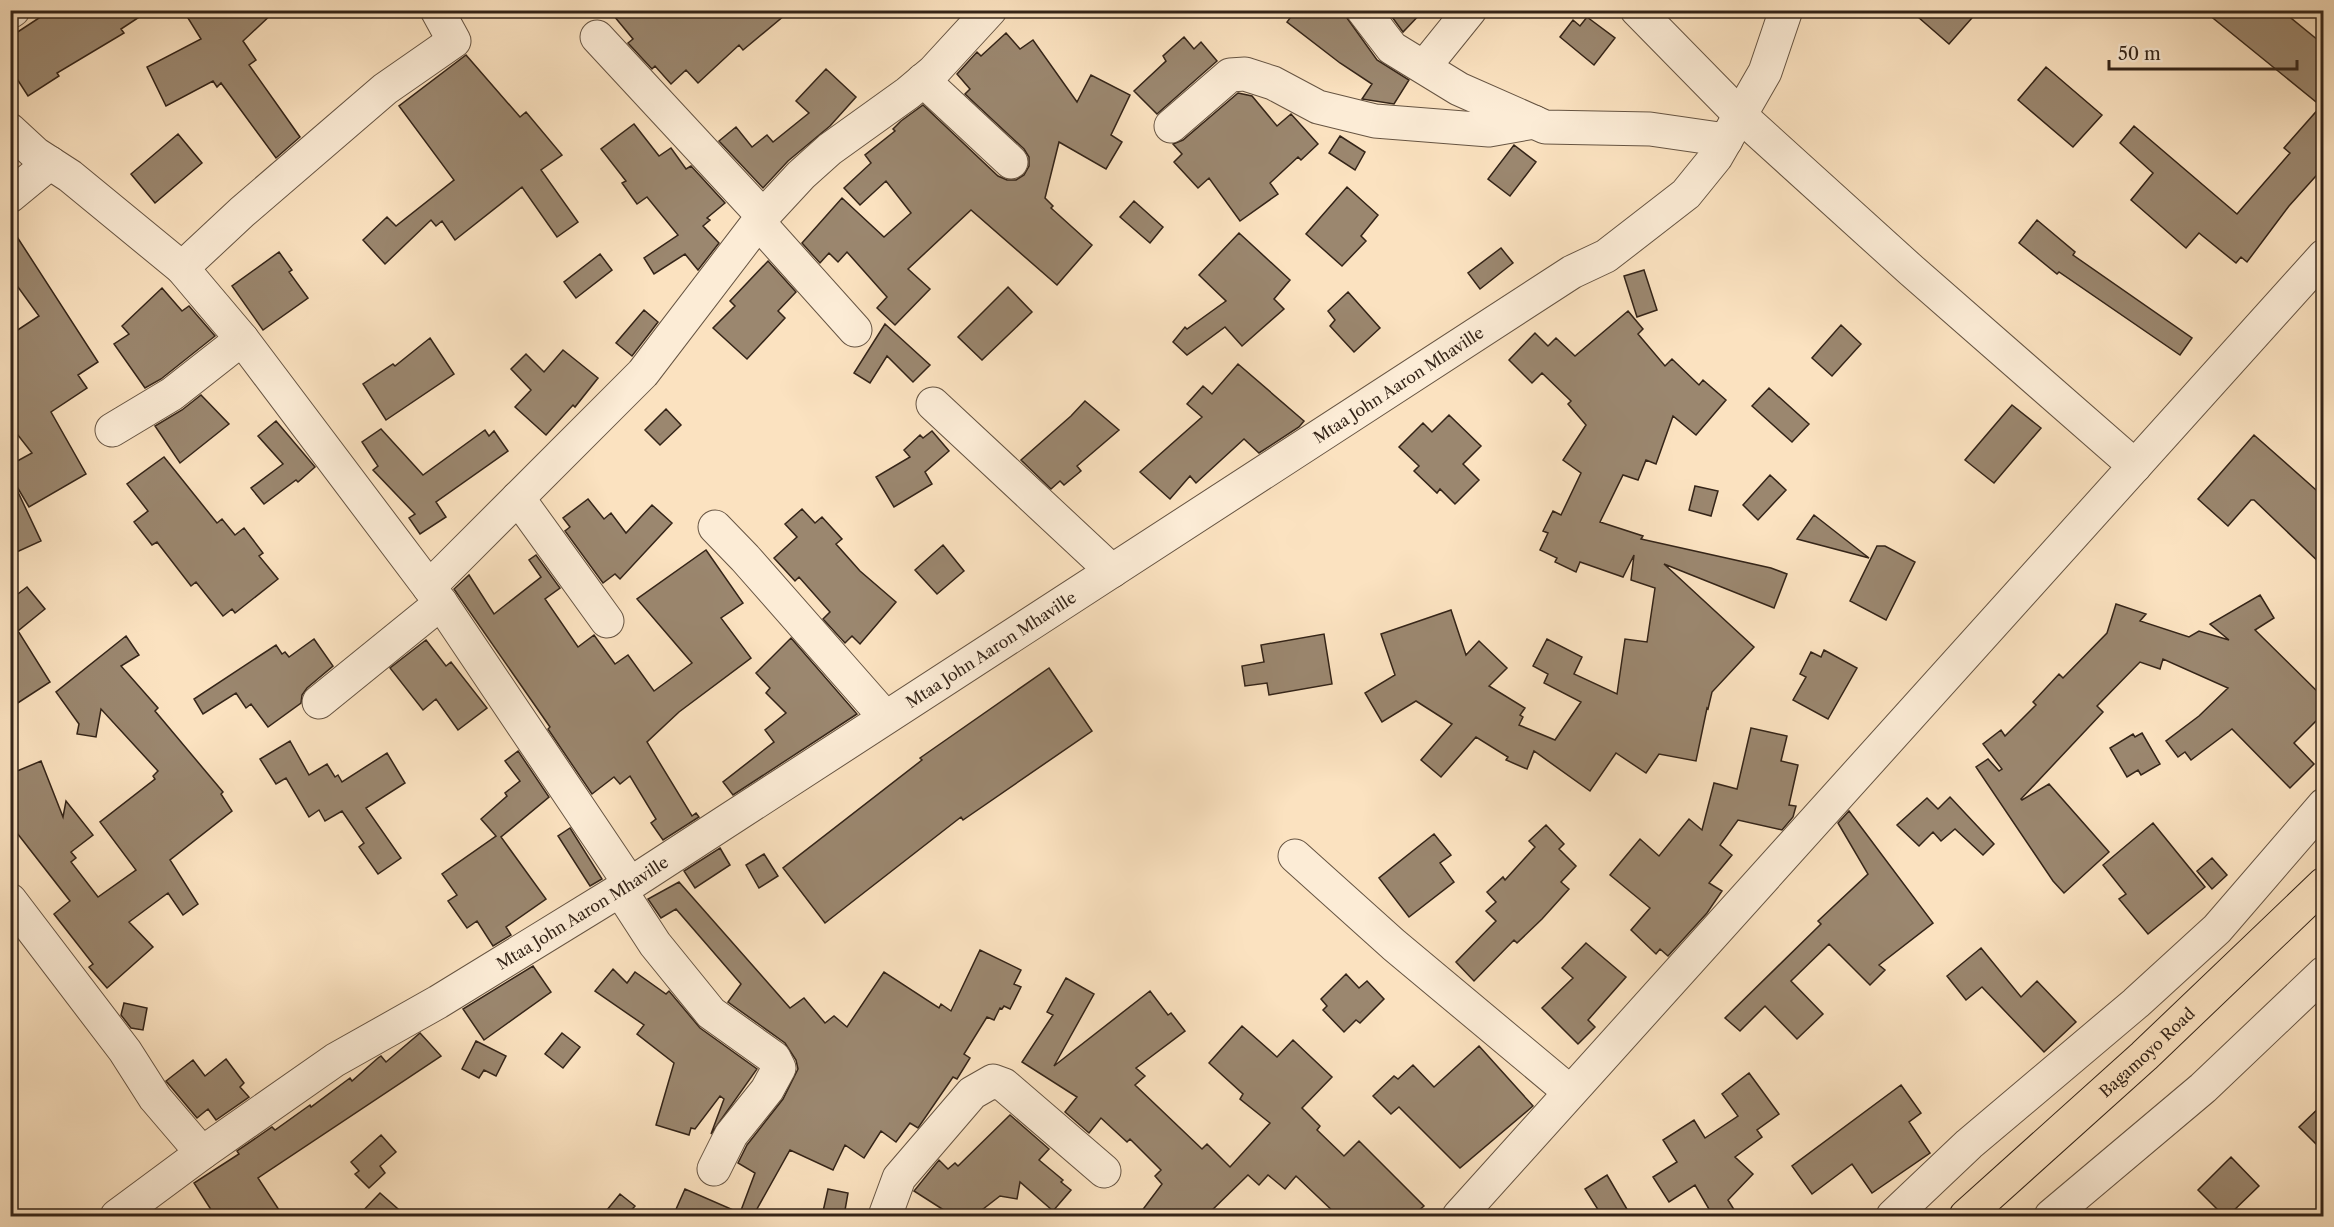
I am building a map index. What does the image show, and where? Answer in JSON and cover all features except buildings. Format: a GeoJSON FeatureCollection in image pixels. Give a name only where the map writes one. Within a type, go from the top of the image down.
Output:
{"type":"FeatureCollection","features":[{"type":"Feature","properties":{"kind":"highway","name":"Bagamoyo Road"},"geometry":{"type":"LineString","coordinates":[[1966,1216],[2144,1056],[2324,884]]}},
{"type":"Feature","properties":{"kind":"street"},"geometry":{"type":"LineString","coordinates":[[182,268],[242,212],[385,89],[454,41],[437,10]]}},
{"type":"Feature","properties":{"kind":"street"},"geometry":{"type":"LineString","coordinates":[[319,702],[435,595],[518,498],[643,373],[761,220],[801,175],[830,149],[923,80],[990,10]]}},
{"type":"Feature","properties":{"kind":"street"},"geometry":{"type":"LineString","coordinates":[[1363,10],[1392,48],[1459,89],[1545,127],[1734,128]]}},
{"type":"Feature","properties":{"kind":"street"},"geometry":{"type":"LineString","coordinates":[[1424,67],[1470,10]]}},
{"type":"Feature","properties":{"kind":"street"},"geometry":{"type":"LineString","coordinates":[[1636,10],[1734,128],[1911,270],[2135,466]]}},
{"type":"Feature","properties":{"kind":"street","name":"Mtaa John Aaron Mhaville"},"geometry":{"type":"LineString","coordinates":[[117,1216],[335,1060],[438,1002],[625,887],[1572,272],[1606,256],[1686,194],[1716,157],[1765,72],[1786,10]]}},
{"type":"Feature","properties":{"kind":"street"},"geometry":{"type":"LineString","coordinates":[[597,37],[761,220],[855,330]]}},
{"type":"Feature","properties":{"kind":"street"},"geometry":{"type":"LineString","coordinates":[[1172,126],[1230,75],[1245,74],[1273,82],[1318,106],[1375,121],[1489,130],[1534,122]]}},
{"type":"Feature","properties":{"kind":"street"},"geometry":{"type":"LineString","coordinates":[[923,80],[1011,162]]}},
{"type":"Feature","properties":{"kind":"street"},"geometry":{"type":"LineString","coordinates":[[10,130],[36,154],[70,176],[182,268],[242,339],[435,595],[625,887],[655,944],[711,1013],[774,1058],[779,1068],[767,1090],[731,1135],[714,1169]]}},
{"type":"Feature","properties":{"kind":"street"},"geometry":{"type":"LineString","coordinates":[[10,196],[50,163]]}},
{"type":"Feature","properties":{"kind":"street"},"geometry":{"type":"LineString","coordinates":[[1459,1216],[2324,256]]}},
{"type":"Feature","properties":{"kind":"street"},"geometry":{"type":"LineString","coordinates":[[112,430],[172,394],[242,339]]}},
{"type":"Feature","properties":{"kind":"street"},"geometry":{"type":"LineString","coordinates":[[933,404],[1112,571]]}},
{"type":"Feature","properties":{"kind":"street"},"geometry":{"type":"LineString","coordinates":[[518,498],[607,621]]}},
{"type":"Feature","properties":{"kind":"street"},"geometry":{"type":"LineString","coordinates":[[715,527],[885,717]]}},
{"type":"Feature","properties":{"kind":"street"},"geometry":{"type":"LineString","coordinates":[[1893,1216],[1969,1144],[2112,1024],[2217,929],[2324,805]]}},
{"type":"Feature","properties":{"kind":"street"},"geometry":{"type":"LineString","coordinates":[[1295,856],[1394,945],[1570,1092]]}},
{"type":"Feature","properties":{"kind":"street"},"geometry":{"type":"LineString","coordinates":[[13,909],[125,1051],[155,1098],[202,1153]]}},
{"type":"Feature","properties":{"kind":"street"},"geometry":{"type":"LineString","coordinates":[[2051,1216],[2203,1088],[2324,973]]}},
{"type":"Feature","properties":{"kind":"street"},"geometry":{"type":"LineString","coordinates":[[2112,1024],[2144,1056]]}},
{"type":"Feature","properties":{"kind":"street"},"geometry":{"type":"LineString","coordinates":[[885,1216],[900,1178],[907,1169],[972,1094],[993,1081],[1004,1085],[1104,1172]]}}]}
